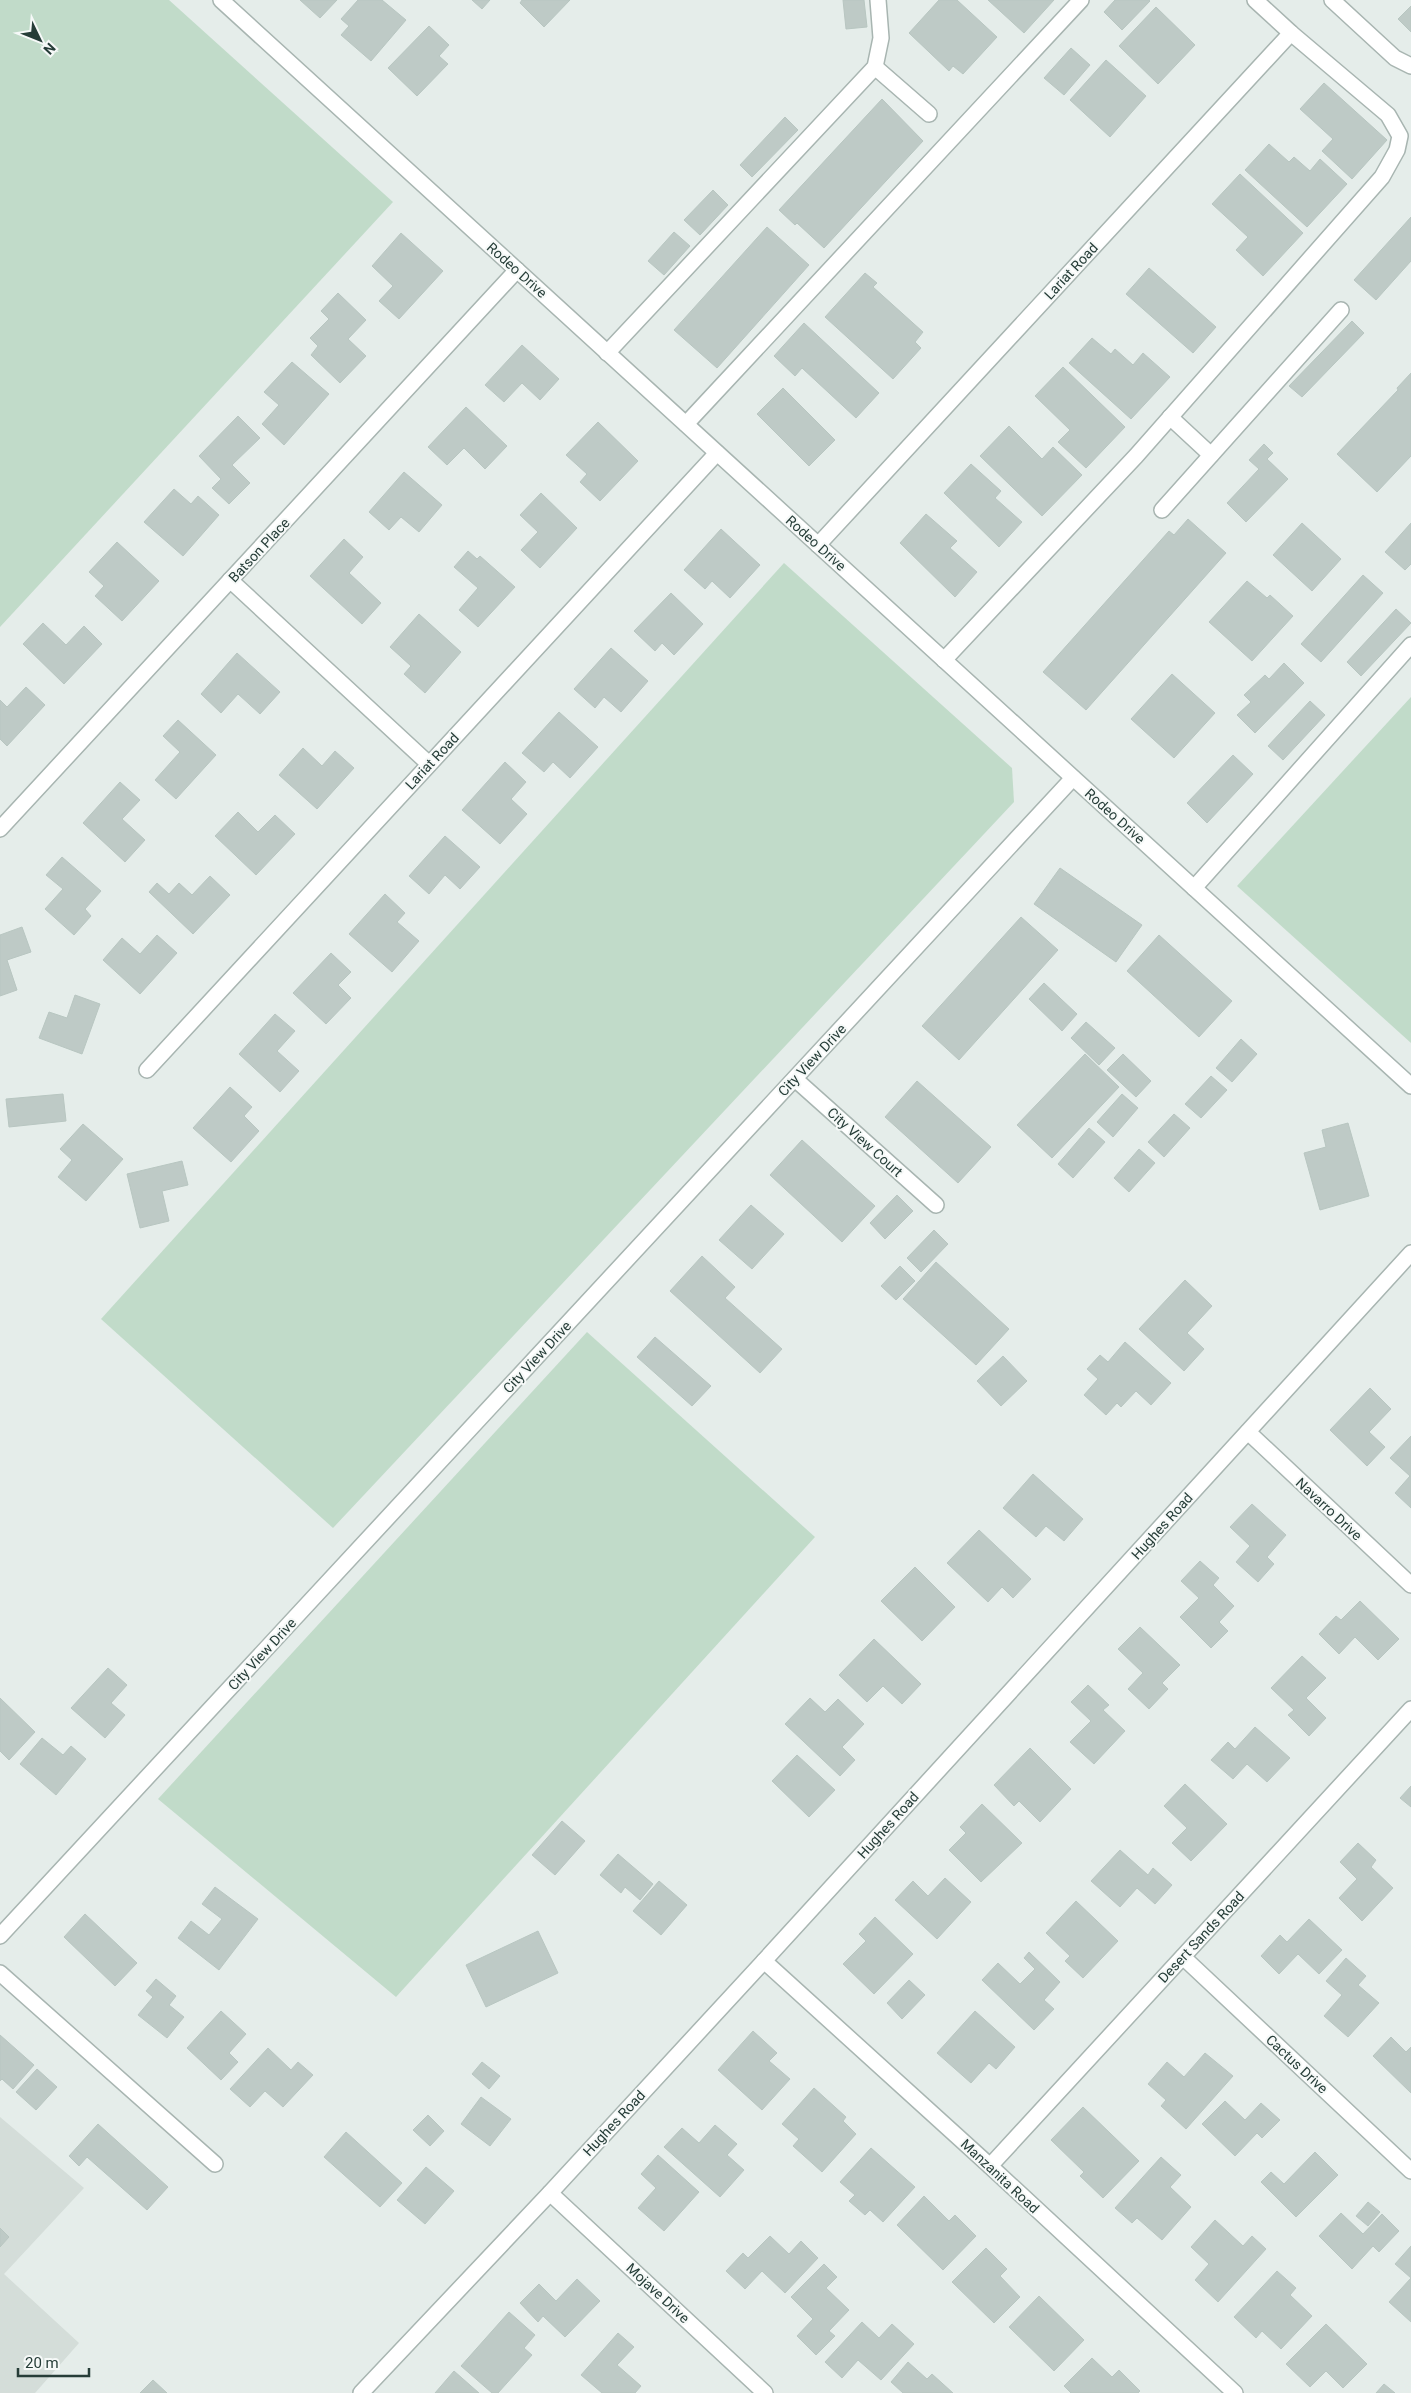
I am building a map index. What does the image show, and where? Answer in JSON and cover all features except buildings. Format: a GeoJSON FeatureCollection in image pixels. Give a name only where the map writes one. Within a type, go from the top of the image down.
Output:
{"type":"FeatureCollection","features":[{"type":"Feature","properties":{"kind":"street","name":"Rodeo Drive"},"geometry":{"type":"LineString","coordinates":[[220,0],[1411,1086]]}},
{"type":"Feature","properties":{"kind":"street"},"geometry":{"type":"LineString","coordinates":[[607,352],[875,67],[881,38],[878,0]]}},
{"type":"Feature","properties":{"kind":"street"},"geometry":{"type":"LineString","coordinates":[[686,424],[1081,0]]}},
{"type":"Feature","properties":{"kind":"street"},"geometry":{"type":"LineString","coordinates":[[944,660],[1170,417],[1382,176],[1398,150],[1400,136],[1388,115],[1255,0]]}},
{"type":"Feature","properties":{"kind":"street"},"geometry":{"type":"LineString","coordinates":[[1332,0],[1395,58],[1411,66]]}},
{"type":"Feature","properties":{"kind":"street","name":"Lariat Road"},"geometry":{"type":"LineString","coordinates":[[818,545],[1291,33]]}},
{"type":"Feature","properties":{"kind":"street"},"geometry":{"type":"LineString","coordinates":[[875,67],[928,114]]}},
{"type":"Feature","properties":{"kind":"street","name":"Batson Place"},"geometry":{"type":"LineString","coordinates":[[0,829],[517,270]]}},
{"type":"Feature","properties":{"kind":"street"},"geometry":{"type":"LineString","coordinates":[[1162,510],[1341,310]]}},
{"type":"Feature","properties":{"kind":"street"},"geometry":{"type":"LineString","coordinates":[[1170,417],[1211,455]]}},
{"type":"Feature","properties":{"kind":"street","name":"Lariat Road"},"geometry":{"type":"LineString","coordinates":[[146,1070],[717,453]]}},
{"type":"Feature","properties":{"kind":"street"},"geometry":{"type":"LineString","coordinates":[[230,580],[428,764]]}},
{"type":"Feature","properties":{"kind":"street"},"geometry":{"type":"LineString","coordinates":[[1194,888],[1411,645]]}},
{"type":"Feature","properties":{"kind":"street","name":"City View Drive"},"geometry":{"type":"LineString","coordinates":[[0,1936],[1074,778]]}},
{"type":"Feature","properties":{"kind":"street","name":"City View Court"},"geometry":{"type":"LineString","coordinates":[[795,1079],[936,1205]]}},
{"type":"Feature","properties":{"kind":"street","name":"Hughes Road"},"geometry":{"type":"LineString","coordinates":[[361,2393],[550,2193],[764,1961],[1411,1253]]}},
{"type":"Feature","properties":{"kind":"street","name":"Navarro Drive"},"geometry":{"type":"LineString","coordinates":[[1248,1432],[1411,1585]]}},
{"type":"Feature","properties":{"kind":"street","name":"Desert Sands Road"},"geometry":{"type":"LineString","coordinates":[[990,2166],[1411,1709]]}},
{"type":"Feature","properties":{"kind":"street","name":"Cactus Drive"},"geometry":{"type":"LineString","coordinates":[[1183,1957],[1411,2171]]}},
{"type":"Feature","properties":{"kind":"street","name":"Manzanita Road"},"geometry":{"type":"LineString","coordinates":[[764,1961],[990,2166],[1235,2393]]}},
{"type":"Feature","properties":{"kind":"street"},"geometry":{"type":"LineString","coordinates":[[0,1973],[215,2164]]}},
{"type":"Feature","properties":{"kind":"street","name":"Mojave Drive"},"geometry":{"type":"LineString","coordinates":[[550,2193],[766,2393]]}},
{"type":"Feature","properties":{"kind":"shaded area"},"geometry":{"type":"Polygon","coordinates":[[[0,2117],[84,2188],[4,2274],[79,2343],[35,2393],[0,2393],[0,2117]]]}},
{"type":"Feature","properties":{"kind":"green space"},"geometry":{"type":"Polygon","coordinates":[[[0,0],[169,0],[393,202],[0,627],[0,0]]]}},
{"type":"Feature","properties":{"kind":"green space"},"geometry":{"type":"Polygon","coordinates":[[[784,563],[1012,768],[1014,802],[333,1528],[101,1319],[784,563]]]}},
{"type":"Feature","properties":{"kind":"green space"},"geometry":{"type":"Polygon","coordinates":[[[1411,697],[1411,1043],[1237,886],[1411,697]]]}},
{"type":"Feature","properties":{"kind":"green space"},"geometry":{"type":"Polygon","coordinates":[[[587,1332],[815,1537],[396,1997],[158,1799],[587,1332]]]}}]}
